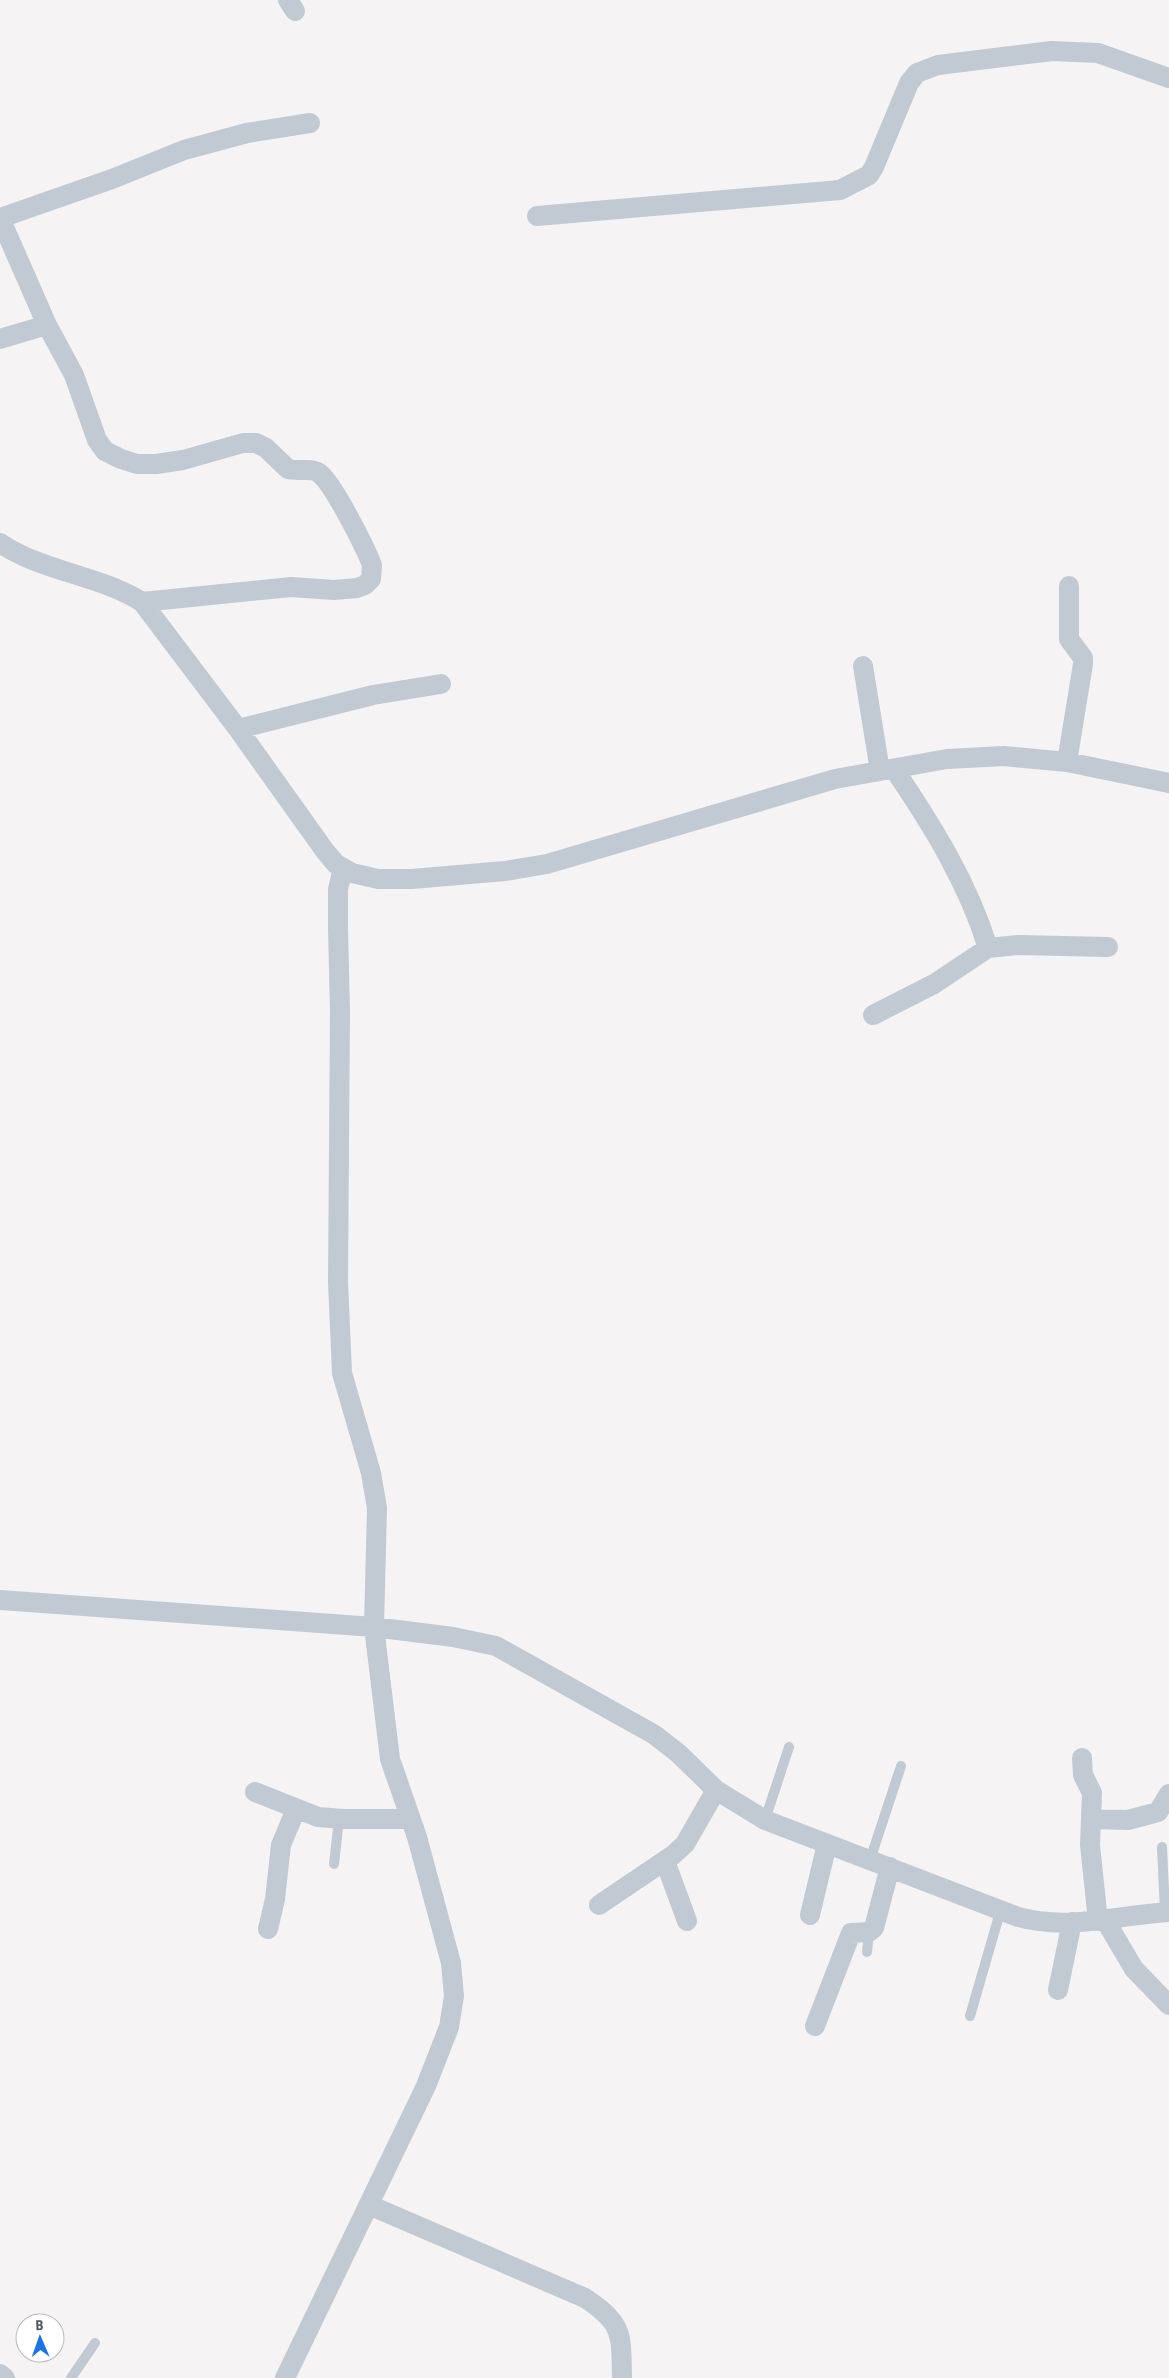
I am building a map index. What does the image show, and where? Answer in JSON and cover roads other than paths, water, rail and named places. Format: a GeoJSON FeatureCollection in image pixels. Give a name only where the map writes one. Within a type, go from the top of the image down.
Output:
{"type":"FeatureCollection","features":[{"type":"Feature","properties":{"kind":"street"},"geometry":{"type":"LineString","coordinates":[[537,216],[840,190],[869,175],[909,83],[917,73],[938,64],[1052,51],[1098,53],[1169,78]]}},
{"type":"Feature","properties":{"kind":"street"},"geometry":{"type":"LineString","coordinates":[[142,602],[291,587],[334,590],[357,588],[368,582],[372,568],[369,558],[333,491],[322,476],[314,470],[288,469],[262,445],[243,442],[183,460],[156,464],[137,464],[121,460],[105,450],[97,440],[74,375],[47,325],[0,218],[112,179],[184,150],[247,133],[310,122]]}},
{"type":"Feature","properties":{"kind":"street"},"geometry":{"type":"LineString","coordinates":[[0,339],[47,325]]}},
{"type":"Feature","properties":{"kind":"street"},"geometry":{"type":"LineString","coordinates":[[0,543],[65,572],[120,590],[142,602],[238,729],[325,851],[343,868],[352,873],[378,879],[412,879],[505,871],[547,864],[784,792],[835,779],[947,759],[1004,756],[1068,762],[1169,783]]}},
{"type":"Feature","properties":{"kind":"street"},"geometry":{"type":"LineString","coordinates":[[1068,762],[1083,664],[1083,658],[1068,639],[1069,586]]}},
{"type":"Feature","properties":{"kind":"street"},"geometry":{"type":"LineString","coordinates":[[863,666],[887,770],[922,811],[958,874],[978,917],[988,948]]}},
{"type":"Feature","properties":{"kind":"street"},"geometry":{"type":"LineString","coordinates":[[238,729],[373,695],[441,684]]}},
{"type":"Feature","properties":{"kind":"street"},"geometry":{"type":"LineString","coordinates":[[285,2378],[426,2086],[449,2027],[454,1996],[451,1963],[410,1819],[390,1759],[374,1627],[377,1508],[371,1473],[342,1373],[338,889],[343,868]]}},
{"type":"Feature","properties":{"kind":"street"},"geometry":{"type":"LineString","coordinates":[[873,1015],[934,984],[988,948],[1018,945],[1108,947]]}},
{"type":"Feature","properties":{"kind":"street"},"geometry":{"type":"LineString","coordinates":[[0,1600],[374,1627],[452,1637],[496,1646],[655,1735],[678,1753],[716,1790],[765,1820],[1037,1922],[1101,1921],[1167,1912]]}},
{"type":"Feature","properties":{"kind":"street"},"geometry":{"type":"LineString","coordinates":[[1082,1758],[1083,1775],[1092,1793],[1090,1845],[1101,1921],[1134,1969],[1169,2005]]}},
{"type":"Feature","properties":{"kind":"street"},"geometry":{"type":"LineString","coordinates":[[599,1905],[665,1861],[685,1844],[716,1790]]}},
{"type":"Feature","properties":{"kind":"street"},"geometry":{"type":"LineString","coordinates":[[255,1792],[318,1817],[339,1819],[410,1819]]}},
{"type":"Feature","properties":{"kind":"street"},"geometry":{"type":"LineString","coordinates":[[1092,1819],[1128,1820],[1158,1812],[1169,1794]]}},
{"type":"Feature","properties":{"kind":"street"},"geometry":{"type":"LineString","coordinates":[[268,1929],[275,1899],[281,1845],[296,1809]]}},
{"type":"Feature","properties":{"kind":"street"},"geometry":{"type":"LineString","coordinates":[[810,1915],[827,1844]]}},
{"type":"Feature","properties":{"kind":"street"},"geometry":{"type":"LineString","coordinates":[[665,1861],[687,1921]]}},
{"type":"Feature","properties":{"kind":"street"},"geometry":{"type":"LineString","coordinates":[[815,2026],[850,1933],[869,1932],[874,1928],[890,1867]]}},
{"type":"Feature","properties":{"kind":"street"},"geometry":{"type":"LineString","coordinates":[[1058,1990],[1072,1922]]}},
{"type":"Feature","properties":{"kind":"street"},"geometry":{"type":"LineString","coordinates":[[369,2205],[585,2298],[598,2306],[608,2314],[617,2326],[621,2346],[622,2378]]}},
{"type":"Feature","properties":{"kind":"street"},"geometry":{"type":"LineString","coordinates":[[0,2374],[5,2378]]}},
{"type":"Feature","properties":{"kind":"lane"},"geometry":{"type":"LineString","coordinates":[[765,1820],[789,1747]]}},
{"type":"Feature","properties":{"kind":"lane"},"geometry":{"type":"LineString","coordinates":[[870,1860],[901,1766]]}},
{"type":"Feature","properties":{"kind":"lane"},"geometry":{"type":"LineString","coordinates":[[334,1864],[339,1819]]}},
{"type":"Feature","properties":{"kind":"lane"},"geometry":{"type":"LineString","coordinates":[[1162,1847],[1167,1912]]}},
{"type":"Feature","properties":{"kind":"lane"},"geometry":{"type":"LineString","coordinates":[[970,2016],[1000,1909]]}},
{"type":"Feature","properties":{"kind":"lane"},"geometry":{"type":"LineString","coordinates":[[867,1952],[869,1932]]}},
{"type":"Feature","properties":{"kind":"lane"},"geometry":{"type":"LineString","coordinates":[[71,2378],[95,2344]]}}]}
